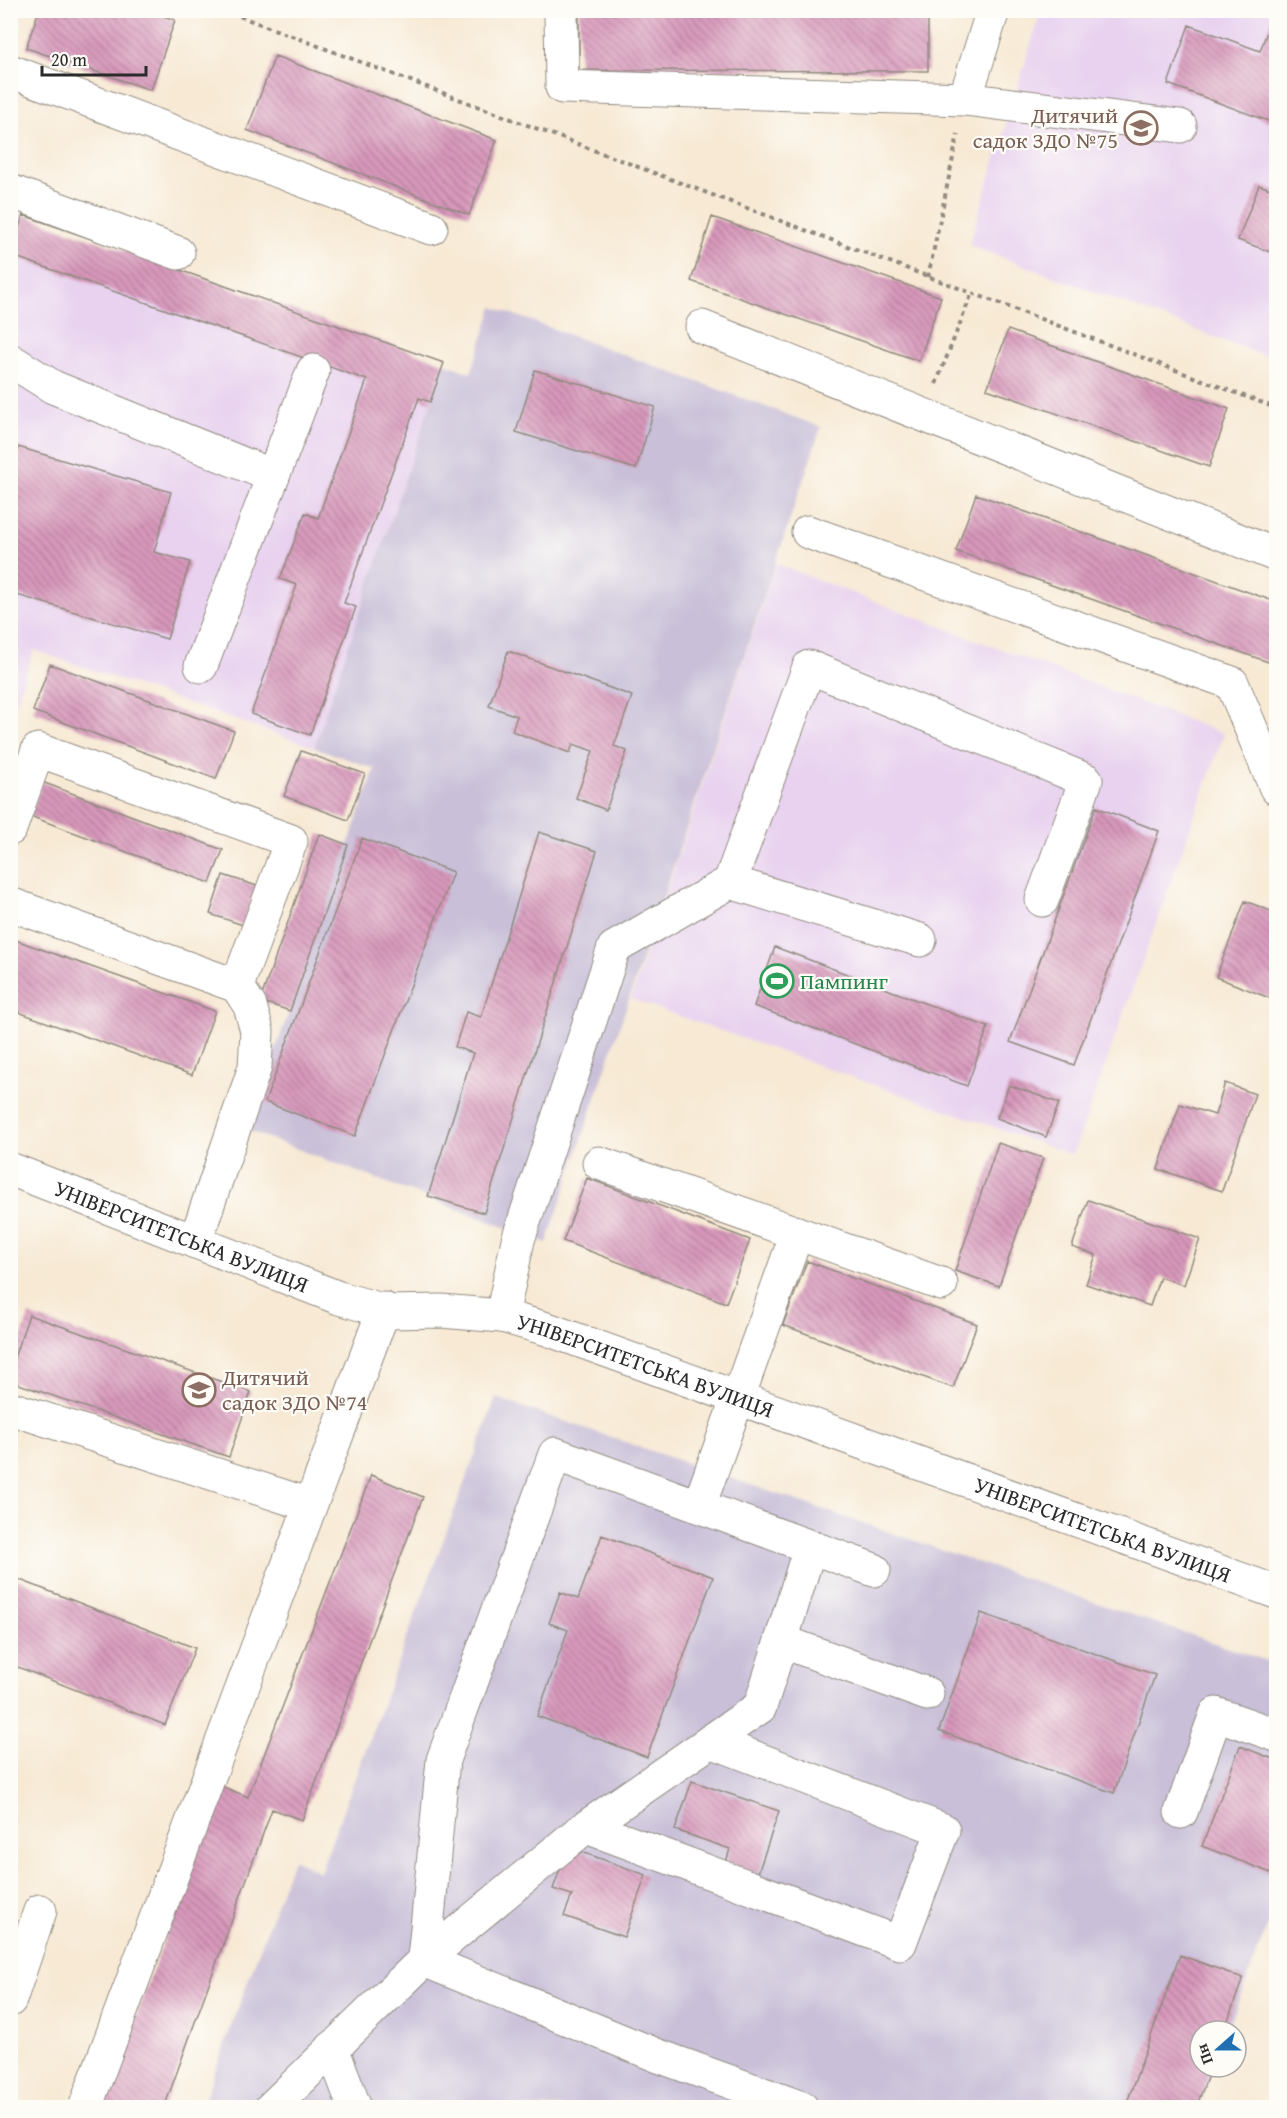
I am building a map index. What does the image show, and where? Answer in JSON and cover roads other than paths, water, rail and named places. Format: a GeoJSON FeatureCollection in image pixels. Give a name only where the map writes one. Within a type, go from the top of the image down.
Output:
{"type":"FeatureCollection","features":[{"type":"Feature","properties":{"kind":"street"},"geometry":{"type":"LineString","coordinates":[[561,10],[562,87],[965,99],[1180,126]]}},
{"type":"Feature","properties":{"kind":"street"},"geometry":{"type":"LineString","coordinates":[[965,99],[993,10]]}},
{"type":"Feature","properties":{"kind":"street"},"geometry":{"type":"LineString","coordinates":[[10,71],[431,228]]}},
{"type":"Feature","properties":{"kind":"street"},"geometry":{"type":"LineString","coordinates":[[10,190],[178,253]]}},
{"type":"Feature","properties":{"kind":"street"},"geometry":{"type":"LineString","coordinates":[[702,327],[1276,555]]}},
{"type":"Feature","properties":{"kind":"street"},"geometry":{"type":"LineString","coordinates":[[10,360],[53,387],[273,476]]}},
{"type":"Feature","properties":{"kind":"street"},"geometry":{"type":"LineString","coordinates":[[201,666],[313,371]]}},
{"type":"Feature","properties":{"kind":"street"},"geometry":{"type":"LineString","coordinates":[[808,532],[1232,683],[1276,788]]}},
{"type":"Feature","properties":{"kind":"street"},"geometry":{"type":"LineString","coordinates":[[502,1316],[518,1240],[614,948],[730,882],[810,667],[1086,780],[1042,900]]}},
{"type":"Feature","properties":{"kind":"street"},"geometry":{"type":"LineString","coordinates":[[10,829],[38,750],[291,842],[237,986]]}},
{"type":"Feature","properties":{"kind":"street"},"geometry":{"type":"LineString","coordinates":[[730,882],[920,940]]}},
{"type":"Feature","properties":{"kind":"street"},"geometry":{"type":"LineString","coordinates":[[10,904],[237,986],[250,1006],[257,1031],[255,1067],[195,1242]]}},
{"type":"Feature","properties":{"kind":"street"},"geometry":{"type":"LineString","coordinates":[[599,1164],[941,1284]]}},
{"type":"Feature","properties":{"kind":"street","name":"УНІВЕРСИТЕТСЬКА ВУЛИЦЯ"},"geometry":{"type":"LineString","coordinates":[[10,1169],[339,1298],[384,1310],[502,1316],[547,1329],[1276,1592]]}},
{"type":"Feature","properties":{"kind":"street"},"geometry":{"type":"LineString","coordinates":[[699,1506],[740,1398],[797,1233]]}},
{"type":"Feature","properties":{"kind":"street"},"geometry":{"type":"LineString","coordinates":[[85,2108],[384,1310]]}},
{"type":"Feature","properties":{"kind":"street"},"geometry":{"type":"LineString","coordinates":[[10,1408],[310,1504]]}},
{"type":"Feature","properties":{"kind":"street"},"geometry":{"type":"LineString","coordinates":[[424,1960],[443,1760],[555,1454],[874,1570]]}},
{"type":"Feature","properties":{"kind":"street"},"geometry":{"type":"LineString","coordinates":[[271,2108],[424,1960],[587,1827],[760,1707],[810,1547]]}},
{"type":"Feature","properties":{"kind":"street"},"geometry":{"type":"LineString","coordinates":[[781,1641],[927,1694]]}},
{"type":"Feature","properties":{"kind":"street"},"geometry":{"type":"LineString","coordinates":[[1181,1812],[1216,1714],[1276,1735]]}},
{"type":"Feature","properties":{"kind":"street"},"geometry":{"type":"LineString","coordinates":[[587,1827],[900,1943],[943,1830],[711,1741]]}},
{"type":"Feature","properties":{"kind":"street"},"geometry":{"type":"LineString","coordinates":[[10,2000],[40,1911]]}},
{"type":"Feature","properties":{"kind":"street"},"geometry":{"type":"LineString","coordinates":[[424,1960],[656,2055],[802,2108]]}},
{"type":"Feature","properties":{"kind":"street"},"geometry":{"type":"LineString","coordinates":[[332,2048],[354,2108]]}},
{"type":"Feature","properties":{"kind":"place","name":"Дитячий садок ЗДО №75"},"geometry":{"type":"Point","coordinates":[1141,128]}},
{"type":"Feature","properties":{"kind":"place","name":"Пампинг"},"geometry":{"type":"Point","coordinates":[777,981]}},
{"type":"Feature","properties":{"kind":"place","name":"Дитячий садок ЗДО №74"},"geometry":{"type":"Point","coordinates":[199,1390]}}]}
